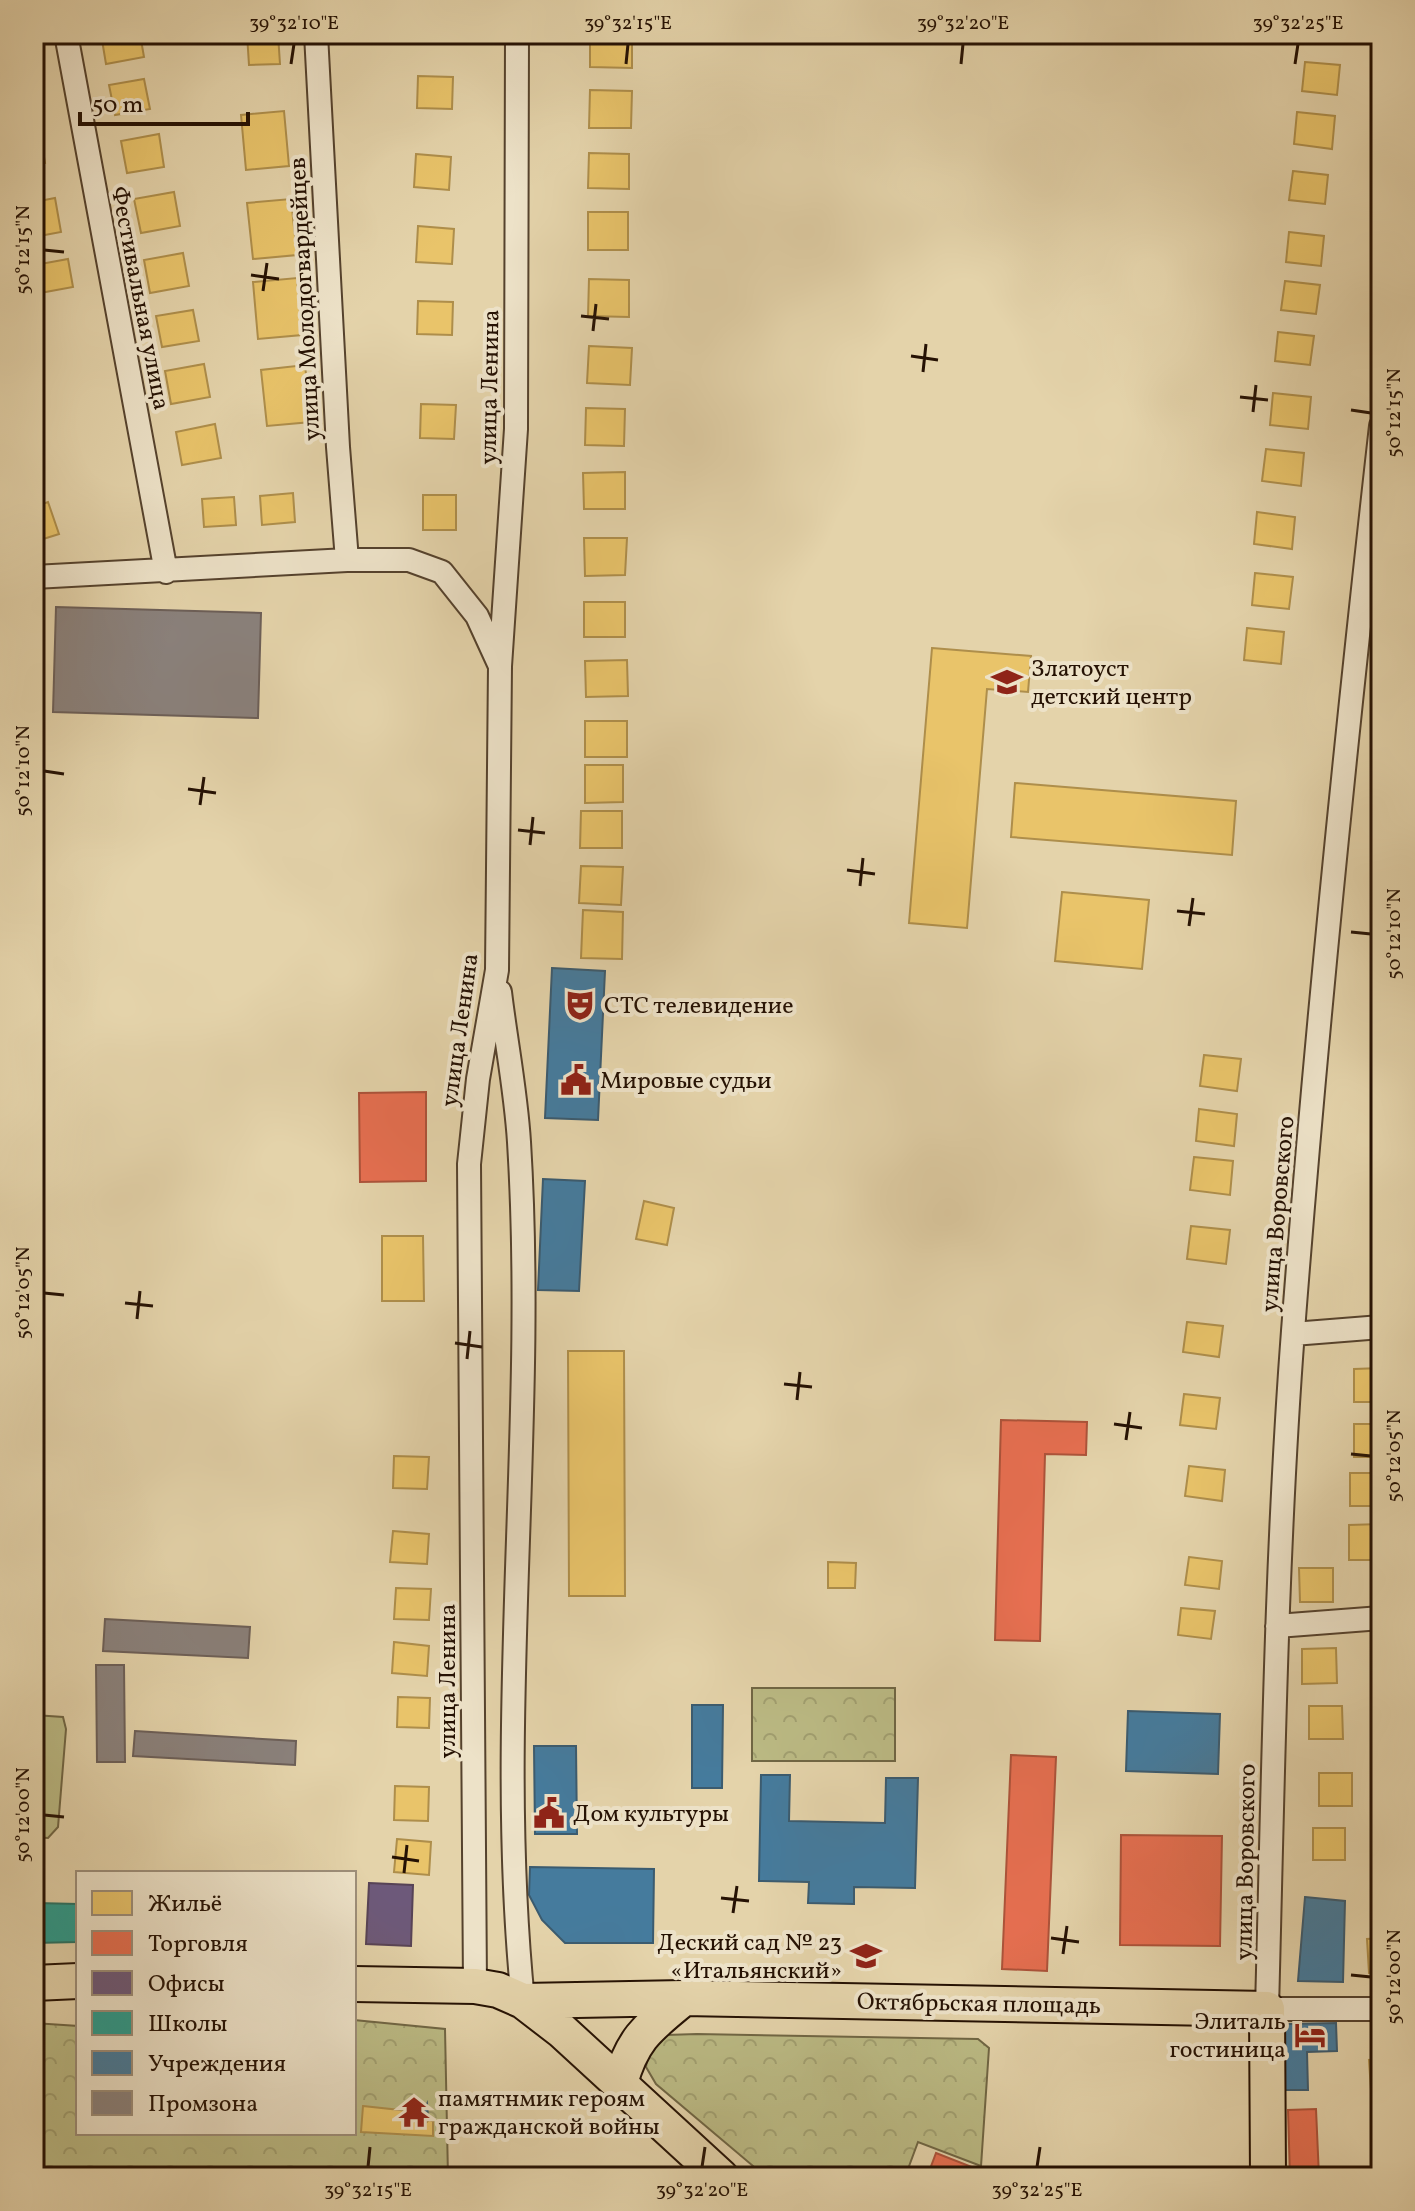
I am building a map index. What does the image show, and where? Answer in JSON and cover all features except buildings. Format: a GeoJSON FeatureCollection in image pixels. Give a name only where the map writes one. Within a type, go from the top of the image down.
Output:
{"type":"FeatureCollection","features":[{"type":"Feature","properties":{"kind":"main road"},"geometry":{"type":"LineString","coordinates":[[34,1983],[76,1981]]}},
{"type":"Feature","properties":{"kind":"main road","name":"Октябрьская площадь"},"geometry":{"type":"LineString","coordinates":[[356,1984],[475,1986],[498,1990],[523,2001],[620,2083],[721,2177]]}},
{"type":"Feature","properties":{"kind":"main road","name":"Октябрьская площадь"},"geometry":{"type":"LineString","coordinates":[[523,2001],[684,1998],[1267,2009]]}},
{"type":"Feature","properties":{"kind":"main road"},"geometry":{"type":"LineString","coordinates":[[620,2083],[630,2051],[641,2035],[684,1998]]}},
{"type":"Feature","properties":{"kind":"main road"},"geometry":{"type":"LineString","coordinates":[[1267,2009],[1268,2177]]}},
{"type":"Feature","properties":{"kind":"street","name":"Фестивальная улица"},"geometry":{"type":"LineString","coordinates":[[66,34],[166,572]]}},
{"type":"Feature","properties":{"kind":"street","name":"улица Молодогвардейцев"},"geometry":{"type":"LineString","coordinates":[[316,34],[347,560]]}},
{"type":"Feature","properties":{"kind":"street","name":"улица Ленина"},"geometry":{"type":"LineString","coordinates":[[475,1986],[469,1164],[478,1079],[497,970],[500,666],[516,429],[517,34]]}},
{"type":"Feature","properties":{"kind":"street","name":"улица Воровского"},"geometry":{"type":"LineString","coordinates":[[1267,2009],[1277,1626],[1293,1334],[1339,805],[1381,426]]}},
{"type":"Feature","properties":{"kind":"street"},"geometry":{"type":"LineString","coordinates":[[34,577],[347,560],[409,560],[442,572],[477,616],[500,666]]}},
{"type":"Feature","properties":{"kind":"street"},"geometry":{"type":"LineString","coordinates":[[497,970],[519,1140],[523,1297],[513,1734],[516,1934],[523,2001]]}},
{"type":"Feature","properties":{"kind":"street"},"geometry":{"type":"LineString","coordinates":[[1293,1334],[1381,1327]]}},
{"type":"Feature","properties":{"kind":"street"},"geometry":{"type":"LineString","coordinates":[[1277,1626],[1381,1618]]}},
{"type":"Feature","properties":{"kind":"street"},"geometry":{"type":"LineString","coordinates":[[1267,2009],[1381,2009]]}},
{"type":"Feature","properties":{"kind":"green space"},"geometry":{"type":"Polygon","coordinates":[[[752,1688],[895,1688],[895,1761],[752,1761],[752,1688]]]}},
{"type":"Feature","properties":{"kind":"green space"},"geometry":{"type":"Polygon","coordinates":[[[34,1715],[63,1717],[66,1729],[58,1827],[48,1838],[34,1837],[34,1715]]]}},
{"type":"Feature","properties":{"kind":"green space"},"geometry":{"type":"Polygon","coordinates":[[[356,2020],[445,2029],[448,2177],[34,2177],[34,2023],[76,2026],[76,2135],[356,2135],[356,2020]]]}},
{"type":"Feature","properties":{"kind":"green space"},"geometry":{"type":"Polygon","coordinates":[[[666,2035],[978,2039],[989,2048],[981,2166],[918,2142],[905,2177],[766,2177],[656,2084],[646,2067],[648,2052],[666,2035]]]}},
{"type":"Feature","properties":{"kind":"place","name":"Златоуст детский центр"},"geometry":{"type":"Point","coordinates":[1007,682]}},
{"type":"Feature","properties":{"kind":"place","name":"СТС телевидение"},"geometry":{"type":"Point","coordinates":[580,1005]}},
{"type":"Feature","properties":{"kind":"place","name":"Мировые судьи"},"geometry":{"type":"Point","coordinates":[576,1080]}},
{"type":"Feature","properties":{"kind":"place","name":"Дом культуры"},"geometry":{"type":"Point","coordinates":[549,1813]}},
{"type":"Feature","properties":{"kind":"place","name":"Деский сад № 23 «Итальянский»"},"geometry":{"type":"Point","coordinates":[866,1956]}},
{"type":"Feature","properties":{"kind":"place","name":"Элиталь гостиница"},"geometry":{"type":"Point","coordinates":[1310,2035]}},
{"type":"Feature","properties":{"kind":"place","name":"памятнмик героям гражданской войны"},"geometry":{"type":"Point","coordinates":[414,2112]}}]}
